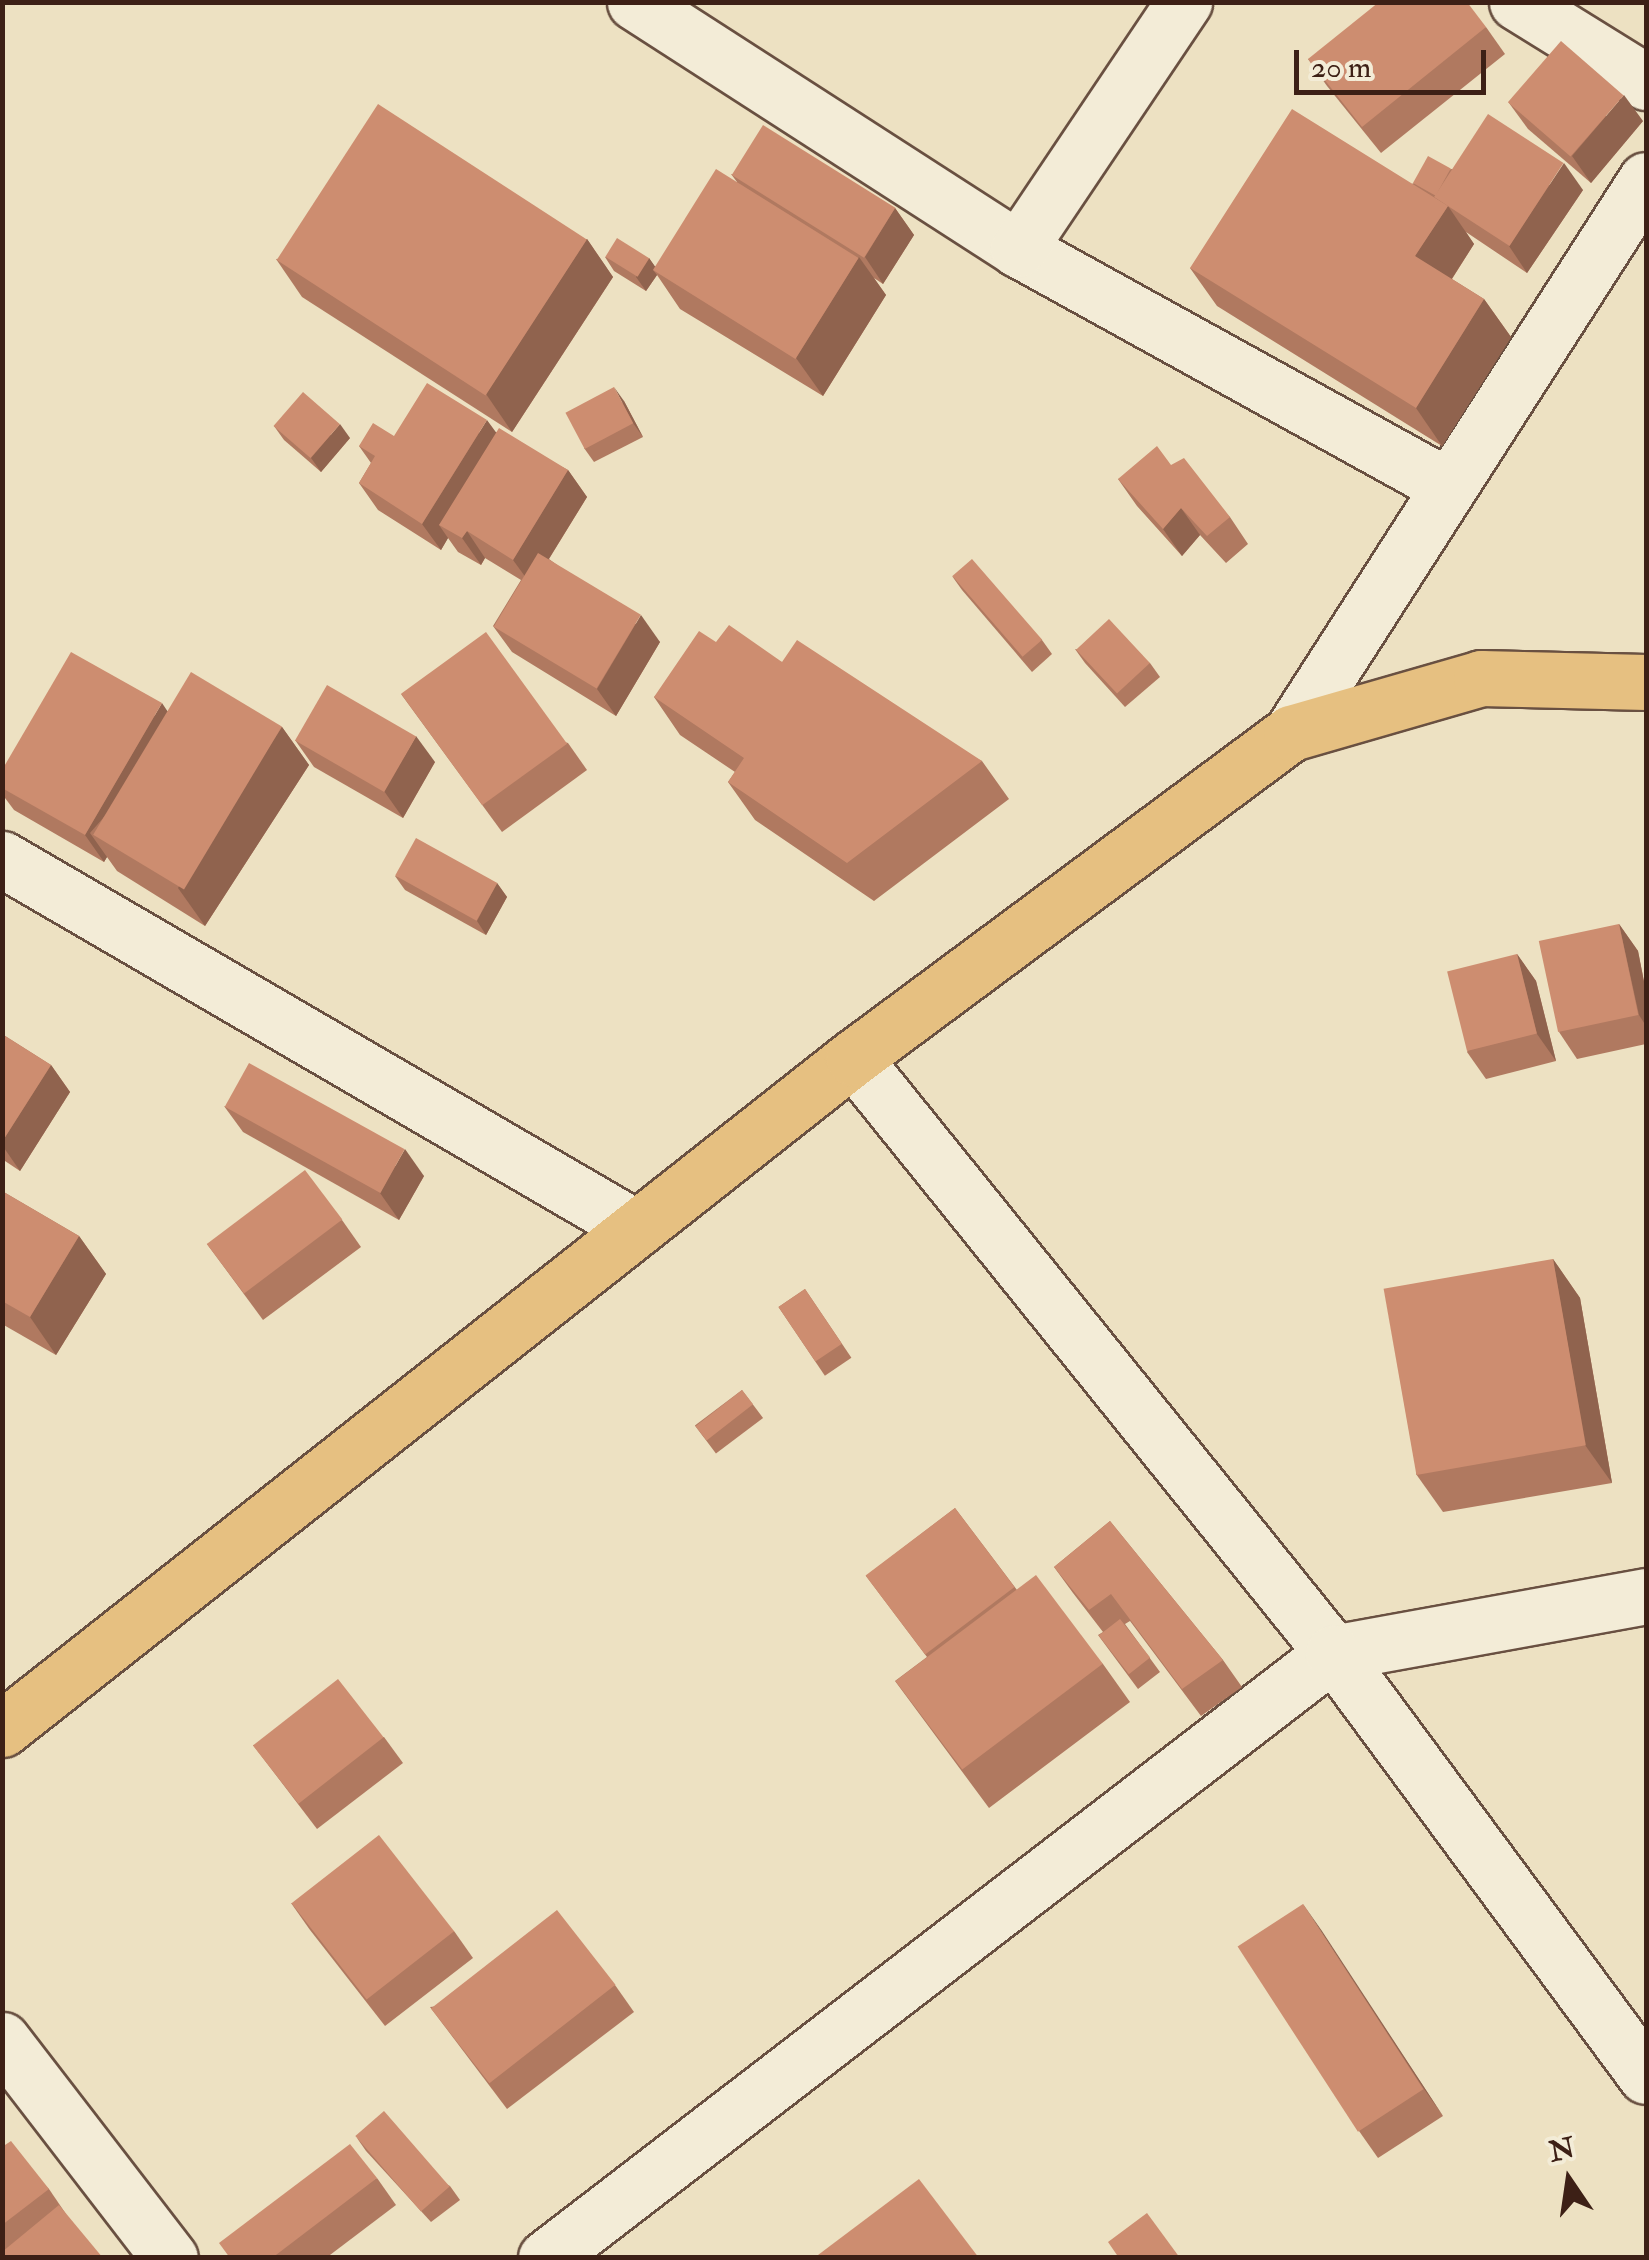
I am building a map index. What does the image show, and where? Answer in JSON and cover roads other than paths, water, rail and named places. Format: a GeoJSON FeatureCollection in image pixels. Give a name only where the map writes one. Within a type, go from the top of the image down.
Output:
{"type":"FeatureCollection","features":[{"type":"Feature","properties":{"kind":"main road"},"geometry":{"type":"LineString","coordinates":[[2,1729],[853,1058],[1291,732],[1481,678],[1646,682]]}},
{"type":"Feature","properties":{"kind":"street"},"geometry":{"type":"LineString","coordinates":[[635,2],[1018,249],[1446,485]]}},
{"type":"Feature","properties":{"kind":"street"},"geometry":{"type":"LineString","coordinates":[[1018,249],[1184,2]]}},
{"type":"Feature","properties":{"kind":"street"},"geometry":{"type":"LineString","coordinates":[[1517,2],[1646,82]]}},
{"type":"Feature","properties":{"kind":"street"},"geometry":{"type":"LineString","coordinates":[[1291,732],[1446,485],[1646,180]]}},
{"type":"Feature","properties":{"kind":"street"},"geometry":{"type":"LineString","coordinates":[[2,859],[636,1228]]}},
{"type":"Feature","properties":{"kind":"street"},"geometry":{"type":"LineString","coordinates":[[853,1058],[1333,1653],[1646,2076]]}},
{"type":"Feature","properties":{"kind":"street"},"geometry":{"type":"LineString","coordinates":[[546,2258],[1333,1653],[1646,1596]]}},
{"type":"Feature","properties":{"kind":"street"},"geometry":{"type":"LineString","coordinates":[[2,2040],[170,2258]]}}]}
